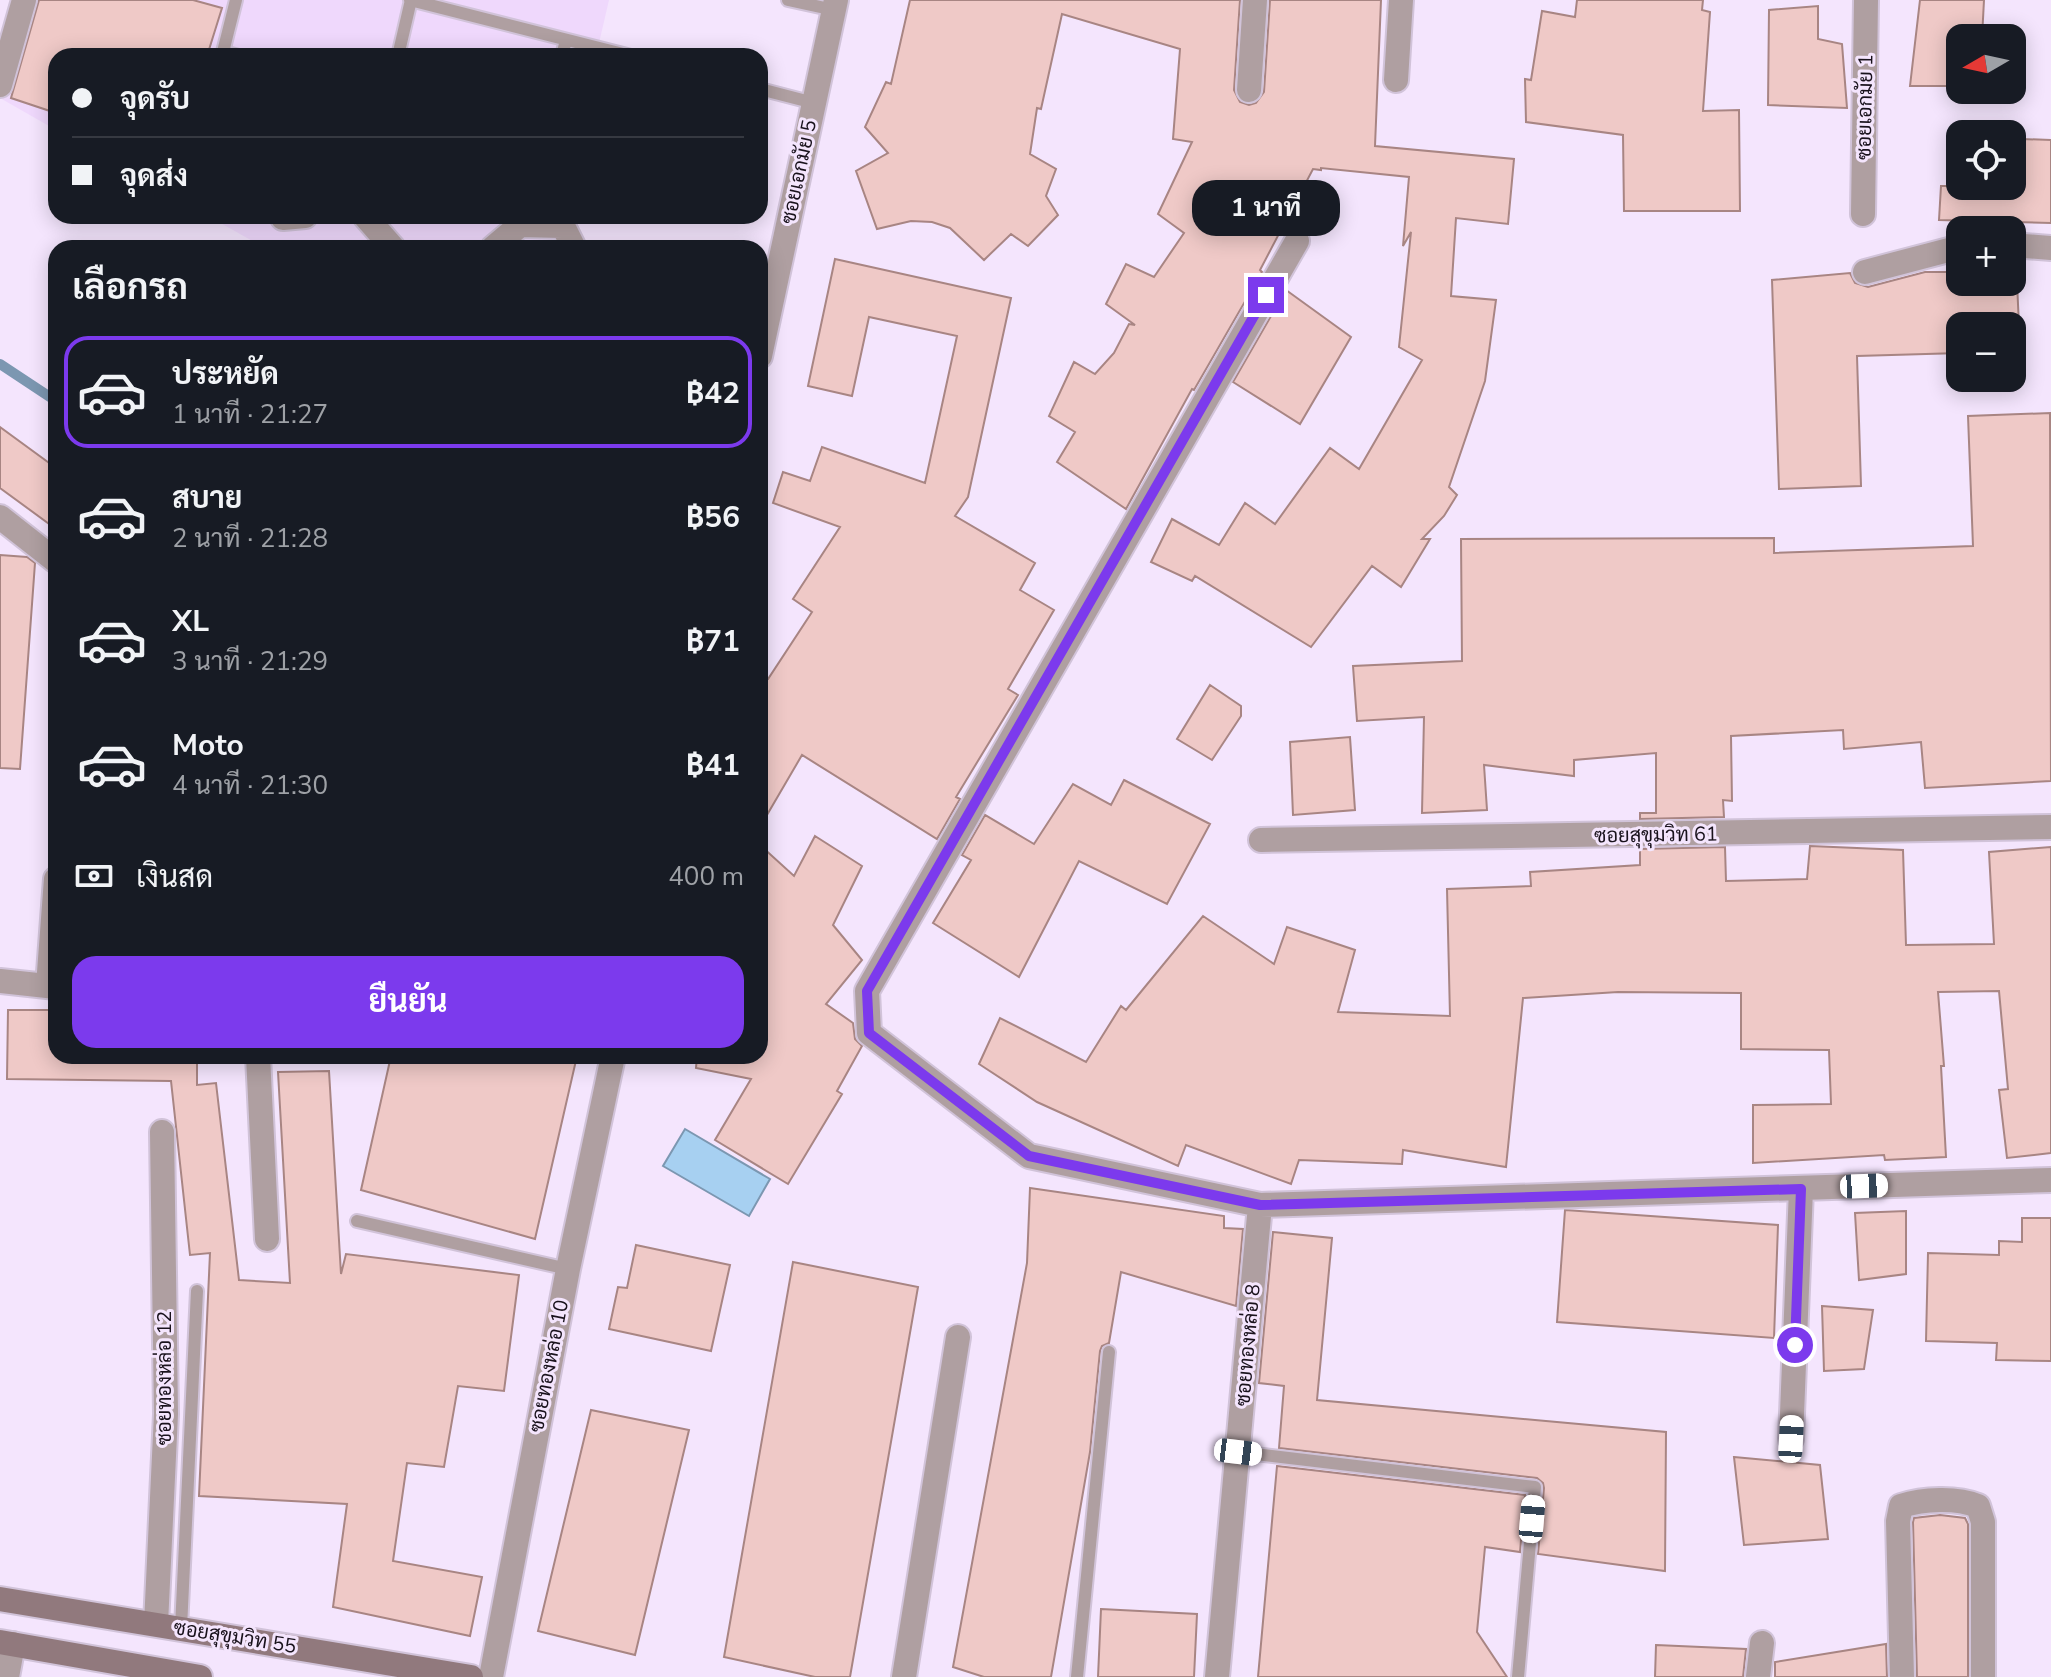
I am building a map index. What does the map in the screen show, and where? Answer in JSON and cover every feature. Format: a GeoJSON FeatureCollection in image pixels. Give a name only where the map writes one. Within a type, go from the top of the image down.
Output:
{"type":"FeatureCollection","features":[{"type":"Feature","properties":{"kind":"main road","name":"ซอยสุขุมวิท 55"},"geometry":{"type":"LineString","coordinates":[[8,1600],[471,1677]]}},
{"type":"Feature","properties":{"kind":"main road"},"geometry":{"type":"LineString","coordinates":[[8,1600],[7,1643],[194,1677]]}},
{"type":"Feature","properties":{"kind":"street"},"geometry":{"type":"LineString","coordinates":[[0,85],[24,0]]}},
{"type":"Feature","properties":{"kind":"street"},"geometry":{"type":"LineString","coordinates":[[1249,90],[1255,0]]}},
{"type":"Feature","properties":{"kind":"street"},"geometry":{"type":"LineString","coordinates":[[1396,80],[1401,0]]}},
{"type":"Feature","properties":{"kind":"street","name":"ซอยเอกมัย 1"},"geometry":{"type":"LineString","coordinates":[[1863,214],[1866,0]]}},
{"type":"Feature","properties":{"kind":"street","name":"ซอยเอกมัย 5"},"geometry":{"type":"LineString","coordinates":[[768,316],[835,5]]}},
{"type":"Feature","properties":{"kind":"street"},"geometry":{"type":"LineString","coordinates":[[372,224],[386,240]]}},
{"type":"Feature","properties":{"kind":"street"},"geometry":{"type":"LineString","coordinates":[[502,240],[520,225],[563,226],[570,240]]}},
{"type":"Feature","properties":{"kind":"street"},"geometry":{"type":"LineString","coordinates":[[1297,241],[867,991],[869,1033],[1029,1156],[1260,1205],[2051,1180]]}},
{"type":"Feature","properties":{"kind":"street"},"geometry":{"type":"LineString","coordinates":[[2026,246],[2051,248]]}},
{"type":"Feature","properties":{"kind":"street"},"geometry":{"type":"LineString","coordinates":[[1865,272],[1946,251]]}},
{"type":"Feature","properties":{"kind":"street"},"geometry":{"type":"LineString","coordinates":[[0,517],[48,555]]}},
{"type":"Feature","properties":{"kind":"street","name":"ซอยสุขุมวิท 61"},"geometry":{"type":"LineString","coordinates":[[1261,840],[2051,827]]}},
{"type":"Feature","properties":{"kind":"street"},"geometry":{"type":"LineString","coordinates":[[0,981],[48,986]]}},
{"type":"Feature","properties":{"kind":"street"},"geometry":{"type":"LineString","coordinates":[[258,1064],[267,1239]]}},
{"type":"Feature","properties":{"kind":"street","name":"ซอยทองหล่อ 10"},"geometry":{"type":"LineString","coordinates":[[491,1677],[610,1064]]}},
{"type":"Feature","properties":{"kind":"street","name":"ซอยทองหล่อ 12"},"geometry":{"type":"LineString","coordinates":[[156,1624],[166,1414],[162,1132]]}},
{"type":"Feature","properties":{"kind":"street"},"geometry":{"type":"LineString","coordinates":[[1791,1439],[1801,1189]]}},
{"type":"Feature","properties":{"kind":"street","name":"ซอยทองหล่อ 8"},"geometry":{"type":"LineString","coordinates":[[1217,1677],[1260,1205]]}},
{"type":"Feature","properties":{"kind":"street"},"geometry":{"type":"LineString","coordinates":[[904,1677],[958,1337]]}},
{"type":"Feature","properties":{"kind":"street"},"geometry":{"type":"LineString","coordinates":[[1902,1677],[1898,1521],[1901,1506],[1914,1502],[1966,1501],[1978,1506],[1983,1522],[1983,1677]]}},
{"type":"Feature","properties":{"kind":"street"},"geometry":{"type":"LineString","coordinates":[[7,1643],[7,1677]]}},
{"type":"Feature","properties":{"kind":"street"},"geometry":{"type":"LineString","coordinates":[[1758,1677],[1762,1643]]}},
{"type":"Feature","properties":{"kind":"lane"},"geometry":{"type":"LineString","coordinates":[[224,48],[236,0]]}},
{"type":"Feature","properties":{"kind":"lane"},"geometry":{"type":"LineString","coordinates":[[400,48],[410,0],[598,48]]}},
{"type":"Feature","properties":{"kind":"lane"},"geometry":{"type":"LineString","coordinates":[[788,0],[835,5]]}},
{"type":"Feature","properties":{"kind":"lane"},"geometry":{"type":"LineString","coordinates":[[564,48],[566,40]]}},
{"type":"Feature","properties":{"kind":"lane"},"geometry":{"type":"LineString","coordinates":[[768,91],[814,103]]}},
{"type":"Feature","properties":{"kind":"lane"},"geometry":{"type":"LineString","coordinates":[[357,1221],[568,1269]]}},
{"type":"Feature","properties":{"kind":"lane"},"geometry":{"type":"LineString","coordinates":[[181,1628],[197,1291]]}},
{"type":"Feature","properties":{"kind":"lane"},"geometry":{"type":"LineString","coordinates":[[1077,1677],[1109,1352]]}},
{"type":"Feature","properties":{"kind":"lane"},"geometry":{"type":"LineString","coordinates":[[1238,1452],[1535,1487],[1518,1677]]}},
{"type":"Feature","properties":{"kind":"shaded area"},"geometry":{"type":"Polygon","coordinates":[[[19,0],[609,0],[598,48],[48,48],[48,125],[0,98],[0,60],[19,0]]]}},
{"type":"Feature","properties":{"kind":"shaded area"},"geometry":{"type":"Polygon","coordinates":[[[222,224],[556,224],[552,240],[251,240],[222,224]]]}},
{"type":"Feature","properties":{"kind":"water"},"geometry":{"type":"Polygon","coordinates":[[[685,1129],[770,1179],[749,1216],[663,1166],[685,1129]]]}},
{"type":"Feature","properties":{"kind":"building"},"geometry":{"type":"Polygon","coordinates":[[[39,0],[193,0],[222,8],[210,48],[48,48],[48,110],[11,98],[39,0]]]}},
{"type":"Feature","properties":{"kind":"building"},"geometry":{"type":"Polygon","coordinates":[[[910,0],[1240,0],[1234,90],[1240,102],[1249,105],[1256,103],[1264,92],[1270,0],[1381,0],[1375,146],[1514,159],[1508,224],[1456,218],[1451,296],[1496,300],[1485,381],[1449,487],[1457,495],[1444,516],[1422,539],[1430,539],[1401,587],[1372,566],[1311,647],[1195,576],[1192,581],[1151,562],[1172,519],[1219,545],[1245,503],[1275,524],[1330,448],[1359,469],[1422,360],[1399,347],[1411,232],[1403,246],[1409,177],[1313,169],[1260,270],[1262,272],[1192,389],[1126,509],[1057,462],[1075,432],[1049,416],[1074,362],[1095,374],[1114,353],[1129,324],[1135,325],[1106,304],[1126,264],[1154,277],[1184,233],[1158,214],[1192,142],[1173,139],[1180,49],[1062,14],[1041,109],[1037,108],[1030,154],[1056,169],[1046,196],[1058,215],[1028,246],[1011,234],[984,260],[950,228],[932,222],[911,221],[877,229],[856,171],[888,153],[865,127],[886,82],[891,84],[910,0]]]}},
{"type":"Feature","properties":{"kind":"building"},"geometry":{"type":"Polygon","coordinates":[[[1577,0],[1703,0],[1702,10],[1710,12],[1703,111],[1739,110],[1740,211],[1624,211],[1623,135],[1526,122],[1525,79],[1531,80],[1542,11],[1575,17],[1577,0]]]}},
{"type":"Feature","properties":{"kind":"building"},"geometry":{"type":"Polygon","coordinates":[[[1920,0],[1984,0],[1983,24],[1946,24],[1946,86],[1910,86],[1920,0]]]}},
{"type":"Feature","properties":{"kind":"building"},"geometry":{"type":"Polygon","coordinates":[[[1818,6],[1818,39],[1842,44],[1847,108],[1768,105],[1769,10],[1818,6]]]}},
{"type":"Feature","properties":{"kind":"building"},"geometry":{"type":"Polygon","coordinates":[[[2026,139],[2051,140],[2051,223],[2026,222],[2026,216],[1946,216],[1946,220],[1939,220],[1941,186],[1946,186],[1946,200],[2026,200],[2026,139]]]}},
{"type":"Feature","properties":{"kind":"building"},"geometry":{"type":"Polygon","coordinates":[[[835,259],[1011,298],[968,497],[955,516],[1035,563],[1020,590],[1054,610],[1008,689],[1018,695],[956,797],[960,799],[937,839],[802,755],[768,813],[768,679],[812,612],[793,599],[840,527],[773,503],[783,472],[810,481],[822,447],[925,483],[957,336],[869,317],[852,396],[808,386],[835,259]]]}},
{"type":"Feature","properties":{"kind":"building"},"geometry":{"type":"Polygon","coordinates":[[[1925,272],[1946,272],[1946,296],[2018,296],[2018,312],[1946,312],[1946,353],[1857,356],[1861,486],[1779,489],[1772,280],[1850,273],[1855,283],[1868,287],[1925,272]]]}},
{"type":"Feature","properties":{"kind":"building"},"geometry":{"type":"Polygon","coordinates":[[[1286,290],[1351,337],[1300,424],[1233,382],[1286,290]]]}},
{"type":"Feature","properties":{"kind":"building"},"geometry":{"type":"Polygon","coordinates":[[[2050,413],[2051,781],[1925,788],[1921,742],[1844,749],[1843,730],[1731,736],[1732,801],[1723,800],[1724,817],[1640,819],[1640,813],[1656,813],[1656,753],[1574,760],[1574,776],[1484,765],[1487,810],[1422,813],[1424,717],[1357,721],[1353,666],[1462,661],[1461,539],[1774,538],[1774,553],[1973,546],[1968,416],[2050,413]]]}},
{"type":"Feature","properties":{"kind":"building"},"geometry":{"type":"Polygon","coordinates":[[[0,427],[48,462],[48,523],[0,488],[0,427]]]}},
{"type":"Feature","properties":{"kind":"building"},"geometry":{"type":"Polygon","coordinates":[[[0,555],[27,557],[35,563],[20,769],[0,768],[0,555]]]}},
{"type":"Feature","properties":{"kind":"building"},"geometry":{"type":"Polygon","coordinates":[[[1210,685],[1241,706],[1241,716],[1212,760],[1177,739],[1210,685]]]}},
{"type":"Feature","properties":{"kind":"building"},"geometry":{"type":"Polygon","coordinates":[[[1350,737],[1355,810],[1293,815],[1290,742],[1350,737]]]}},
{"type":"Feature","properties":{"kind":"building"},"geometry":{"type":"Polygon","coordinates":[[[1124,780],[1210,824],[1167,904],[1079,861],[1019,977],[933,923],[971,860],[962,855],[985,815],[1034,844],[1073,784],[1111,805],[1124,780]]]}},
{"type":"Feature","properties":{"kind":"building"},"geometry":{"type":"Polygon","coordinates":[[[815,836],[862,866],[833,925],[862,960],[826,1004],[853,1023],[855,1039],[862,1046],[837,1091],[842,1094],[788,1184],[715,1140],[751,1079],[696,1068],[696,1064],[768,1064],[768,852],[794,876],[815,836]]]}},
{"type":"Feature","properties":{"kind":"building"},"geometry":{"type":"Polygon","coordinates":[[[1810,846],[1903,850],[1906,945],[1994,944],[1989,852],[2051,847],[2051,1153],[2007,1158],[1999,1090],[2008,1089],[1999,991],[1938,992],[1944,1066],[1941,1066],[1946,1157],[1885,1160],[1884,1155],[1753,1163],[1753,1105],[1831,1104],[1829,1050],[1741,1049],[1741,993],[1618,992],[1523,998],[1506,1167],[1403,1150],[1402,1164],[1299,1160],[1291,1184],[1186,1145],[1178,1166],[1037,1102],[979,1064],[1000,1018],[1086,1062],[1121,1006],[1126,1010],[1203,916],[1274,964],[1287,927],[1355,950],[1338,1012],[1450,1016],[1447,889],[1531,886],[1530,872],[1640,865],[1640,849],[1725,847],[1726,881],[1807,879],[1810,846]]]}},
{"type":"Feature","properties":{"kind":"building"},"geometry":{"type":"Polygon","coordinates":[[[8,1010],[48,1010],[48,1064],[197,1064],[197,1085],[216,1083],[239,1280],[290,1283],[278,1072],[329,1071],[341,1274],[346,1254],[519,1275],[504,1391],[458,1386],[444,1467],[407,1463],[393,1561],[482,1577],[470,1636],[333,1607],[347,1504],[199,1496],[210,1253],[190,1255],[171,1081],[7,1079],[8,1010]]]}},
{"type":"Feature","properties":{"kind":"building"},"geometry":{"type":"Polygon","coordinates":[[[389,1064],[575,1064],[535,1239],[361,1190],[389,1064]]]}},
{"type":"Feature","properties":{"kind":"building"},"geometry":{"type":"Polygon","coordinates":[[[1030,1188],[1224,1216],[1224,1228],[1243,1229],[1236,1306],[1121,1272],[1109,1343],[1102,1346],[1100,1351],[1090,1452],[1051,1677],[984,1677],[953,1667],[1027,1263],[1030,1188]]]}},
{"type":"Feature","properties":{"kind":"building"},"geometry":{"type":"Polygon","coordinates":[[[1565,1210],[1778,1225],[1774,1338],[1557,1322],[1565,1210]]]}},
{"type":"Feature","properties":{"kind":"building"},"geometry":{"type":"Polygon","coordinates":[[[1906,1211],[1906,1274],[1859,1280],[1855,1213],[1906,1211]]]}},
{"type":"Feature","properties":{"kind":"building"},"geometry":{"type":"Polygon","coordinates":[[[2022,1218],[2051,1218],[2051,1361],[1996,1360],[1997,1343],[1926,1341],[1928,1253],[1999,1255],[1999,1241],[2022,1242],[2022,1218]]]}},
{"type":"Feature","properties":{"kind":"building"},"geometry":{"type":"Polygon","coordinates":[[[1273,1232],[1332,1238],[1317,1400],[1666,1432],[1665,1571],[1538,1554],[1544,1488],[1537,1478],[1279,1448],[1284,1386],[1259,1383],[1273,1232]]]}},
{"type":"Feature","properties":{"kind":"building"},"geometry":{"type":"Polygon","coordinates":[[[636,1245],[730,1265],[711,1351],[609,1329],[618,1287],[627,1288],[636,1245]]]}},
{"type":"Feature","properties":{"kind":"building"},"geometry":{"type":"Polygon","coordinates":[[[793,1262],[918,1287],[850,1677],[815,1677],[724,1657],[793,1262]]]}},
{"type":"Feature","properties":{"kind":"building"},"geometry":{"type":"Polygon","coordinates":[[[1822,1306],[1873,1310],[1864,1369],[1824,1371],[1822,1306]]]}},
{"type":"Feature","properties":{"kind":"building"},"geometry":{"type":"Polygon","coordinates":[[[591,1410],[689,1430],[635,1655],[538,1631],[591,1410]]]}},
{"type":"Feature","properties":{"kind":"building"},"geometry":{"type":"Polygon","coordinates":[[[1734,1457],[1820,1465],[1828,1539],[1744,1545],[1734,1457]]]}},
{"type":"Feature","properties":{"kind":"building"},"geometry":{"type":"Polygon","coordinates":[[[1277,1466],[1525,1495],[1520,1552],[1485,1547],[1477,1632],[1507,1677],[1258,1677],[1277,1466]]]}},
{"type":"Feature","properties":{"kind":"building"},"geometry":{"type":"Polygon","coordinates":[[[1940,1515],[1965,1518],[1968,1524],[1968,1677],[1917,1677],[1913,1522],[1914,1518],[1940,1515]]]}},
{"type":"Feature","properties":{"kind":"building"},"geometry":{"type":"Polygon","coordinates":[[[1101,1609],[1197,1614],[1194,1677],[1098,1677],[1101,1609]]]}},
{"type":"Feature","properties":{"kind":"building"},"geometry":{"type":"Polygon","coordinates":[[[1886,1644],[1887,1677],[1775,1677],[1775,1662],[1886,1644]]]}},
{"type":"Feature","properties":{"kind":"building"},"geometry":{"type":"Polygon","coordinates":[[[1656,1645],[1746,1649],[1743,1677],[1655,1677],[1656,1645]]]}},
{"type":"Feature","properties":{"kind":"waterway"},"geometry":{"type":"LineString","coordinates":[[0,364],[48,396]]}},
{"type":"Feature","properties":{"kind":"route"},"geometry":{"type":"LineString","coordinates":[[1266,295],[867,991],[869,1033],[1029,1156],[1260,1205],[1801,1189],[1795,1345]]}}]}
